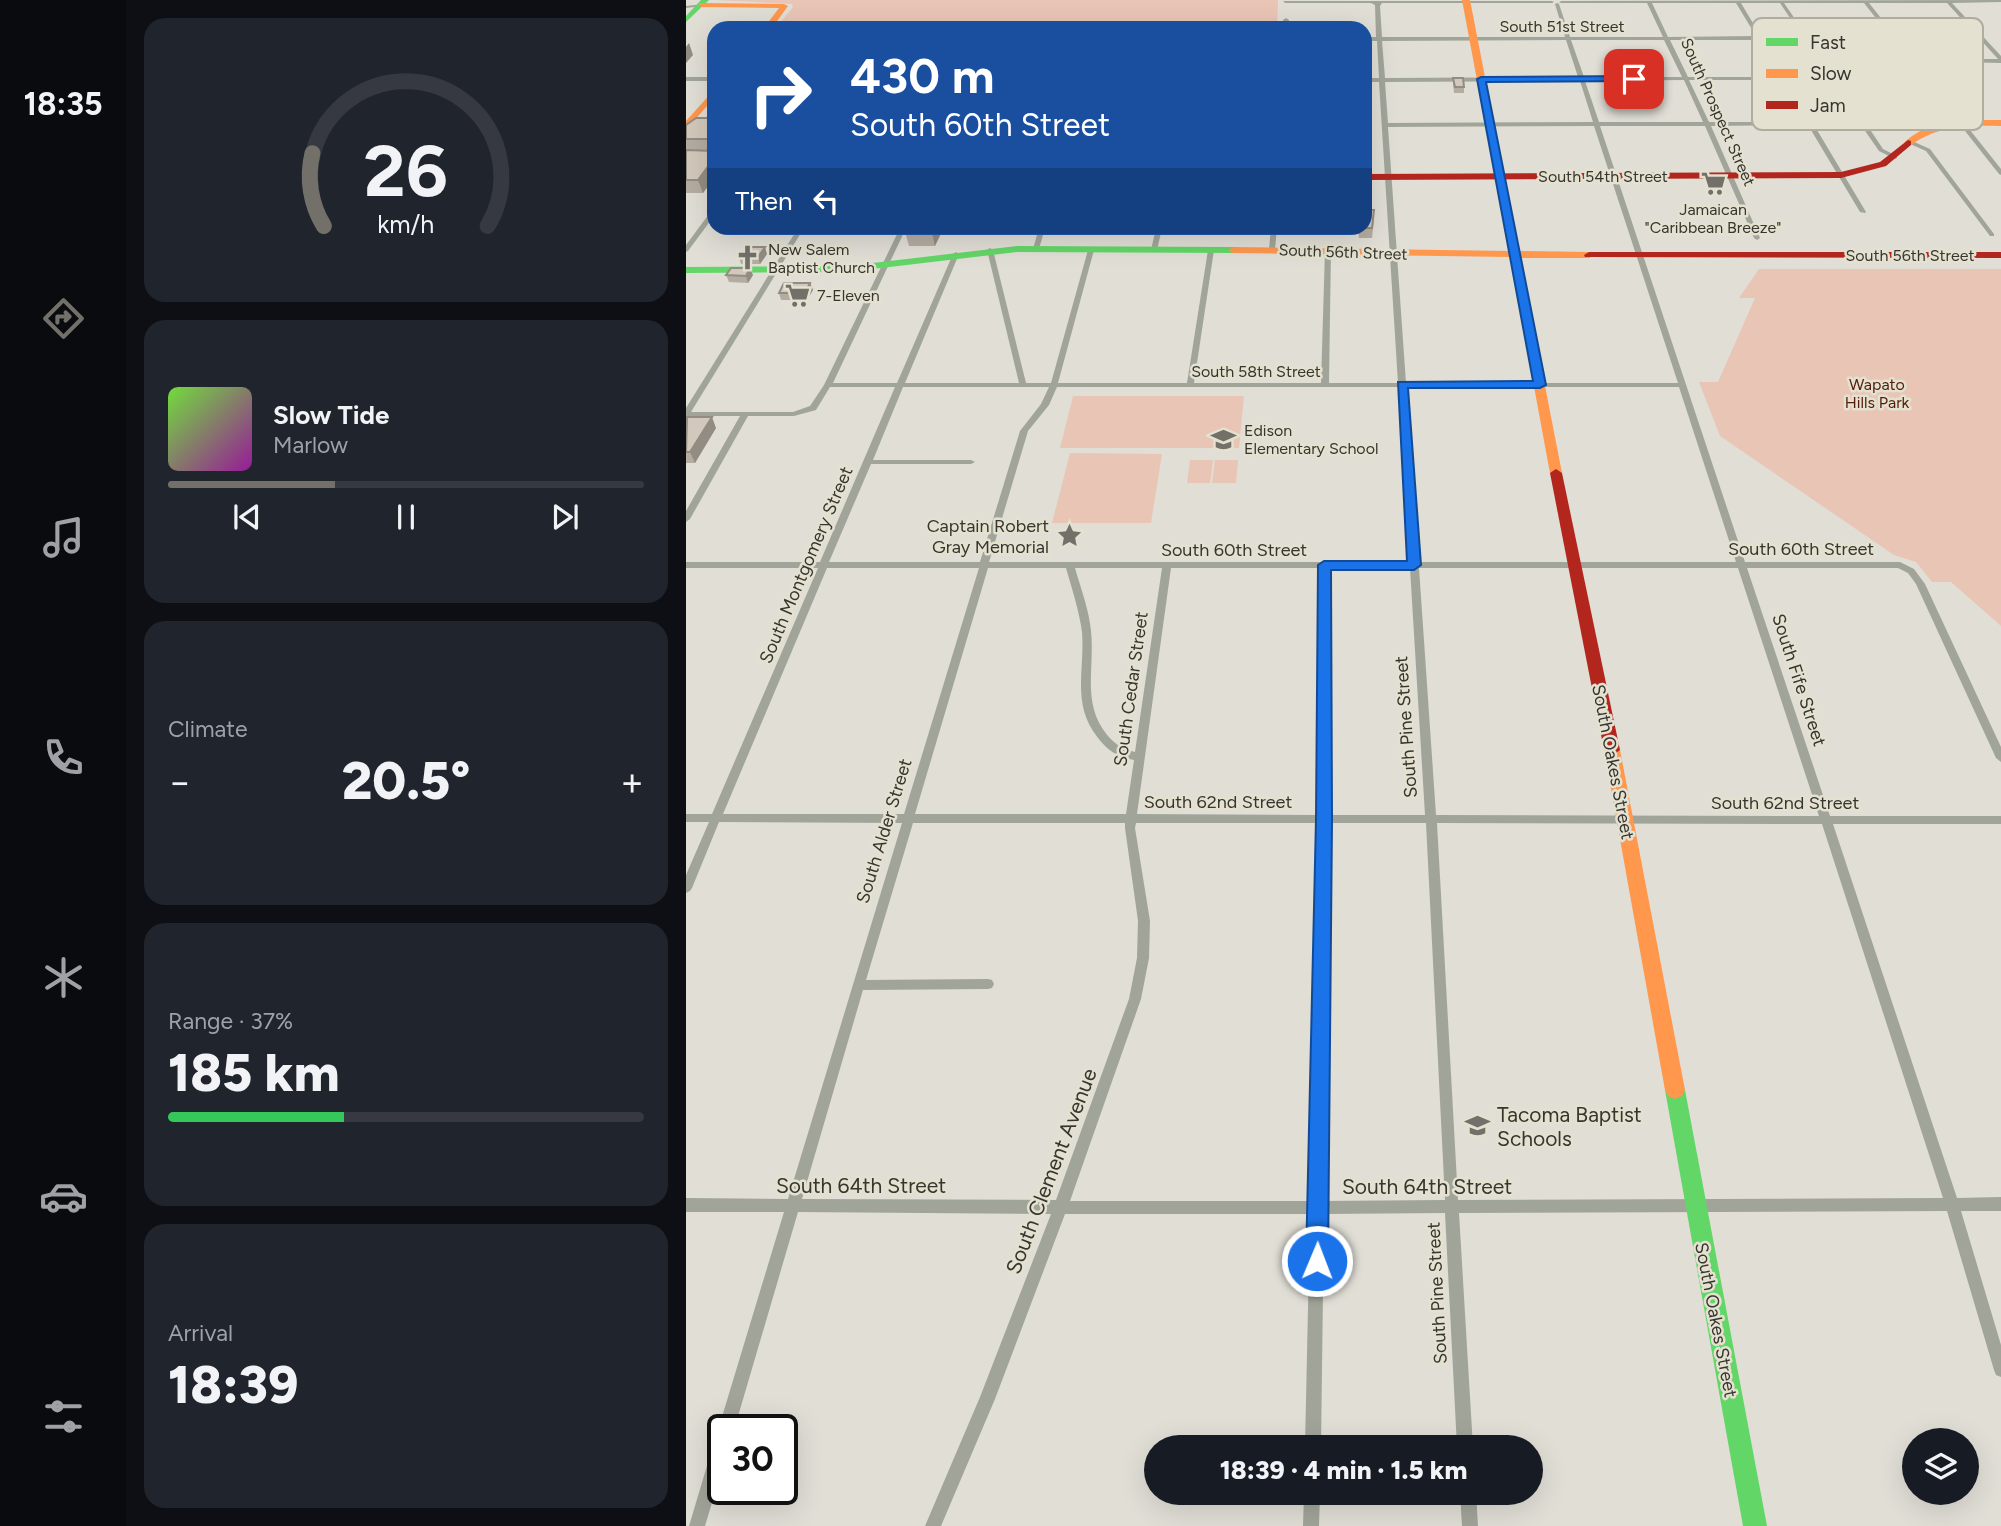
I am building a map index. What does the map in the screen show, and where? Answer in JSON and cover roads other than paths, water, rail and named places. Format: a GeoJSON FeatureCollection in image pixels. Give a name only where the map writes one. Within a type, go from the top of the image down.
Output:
{"type":"FeatureCollection","features":[{"type":"Feature","properties":{"kind":"street","name":"South Oakes Street"},"geometry":{"type":"LineString","coordinates":[[1466,1],[1574,565],[1626,820],[1694,1204],[1755,1526]]}},
{"type":"Feature","properties":{"kind":"street","name":"South Fife Street"},"geometry":{"type":"LineString","coordinates":[[1557,1],[1952,1204],[2001,1370]]}},
{"type":"Feature","properties":{"kind":"street","name":"South Prospect Street"},"geometry":{"type":"LineString","coordinates":[[1648,1],[1757,238]]}},
{"type":"Feature","properties":{"kind":"street"},"geometry":{"type":"LineString","coordinates":[[1737,1],[1752,26]]}},
{"type":"Feature","properties":{"kind":"street"},"geometry":{"type":"LineString","coordinates":[[1781,1],[1792,18]]}},
{"type":"Feature","properties":{"kind":"street"},"geometry":{"type":"LineString","coordinates":[[1865,1],[1878,18]]}},
{"type":"Feature","properties":{"kind":"street"},"geometry":{"type":"LineString","coordinates":[[1948,1],[1963,18]]}},
{"type":"Feature","properties":{"kind":"street"},"geometry":{"type":"LineString","coordinates":[[1285,2],[2001,1]]}},
{"type":"Feature","properties":{"kind":"street","name":"South Pine Street"},"geometry":{"type":"LineString","coordinates":[[1377,2],[1431,819],[1464,1435]]}},
{"type":"Feature","properties":{"kind":"street"},"geometry":{"type":"LineString","coordinates":[[686,20],[697,4],[784,6],[773,21]]}},
{"type":"Feature","properties":{"kind":"street","name":"South 51st Street"},"geometry":{"type":"LineString","coordinates":[[1372,39],[1752,38]]}},
{"type":"Feature","properties":{"kind":"street"},"geometry":{"type":"LineString","coordinates":[[1983,40],[2001,60]]}},
{"type":"Feature","properties":{"kind":"street"},"geometry":{"type":"LineString","coordinates":[[1983,60],[2001,60]]}},
{"type":"Feature","properties":{"kind":"street"},"geometry":{"type":"LineString","coordinates":[[1372,80],[1752,78]]}},
{"type":"Feature","properties":{"kind":"street"},"geometry":{"type":"LineString","coordinates":[[686,79],[707,79]]}},
{"type":"Feature","properties":{"kind":"street"},"geometry":{"type":"LineString","coordinates":[[686,127],[707,102]]}},
{"type":"Feature","properties":{"kind":"street"},"geometry":{"type":"LineString","coordinates":[[1983,123],[2001,123]]}},
{"type":"Feature","properties":{"kind":"street"},"geometry":{"type":"LineString","coordinates":[[1385,125],[1752,124]]}},
{"type":"Feature","properties":{"kind":"street"},"geometry":{"type":"LineString","coordinates":[[1815,130],[1863,212]]}},
{"type":"Feature","properties":{"kind":"street"},"geometry":{"type":"LineString","coordinates":[[1867,130],[1881,150],[1895,157],[1910,142],[1930,130]]}},
{"type":"Feature","properties":{"kind":"street"},"geometry":{"type":"LineString","coordinates":[[1966,130],[2001,173]]}},
{"type":"Feature","properties":{"kind":"street"},"geometry":{"type":"LineString","coordinates":[[1910,142],[1928,150],[1992,235]]}},
{"type":"Feature","properties":{"kind":"street","name":"South 54th Street"},"geometry":{"type":"LineString","coordinates":[[1372,177],[1841,175],[1877,167],[1895,157]]}},
{"type":"Feature","properties":{"kind":"street"},"geometry":{"type":"LineString","coordinates":[[686,250],[707,221]]}},
{"type":"Feature","properties":{"kind":"street"},"geometry":{"type":"LineString","coordinates":[[686,414],[797,235]]}},
{"type":"Feature","properties":{"kind":"street"},"geometry":{"type":"LineString","coordinates":[[686,414],[794,414],[809,411],[828,385],[900,235]]}},
{"type":"Feature","properties":{"kind":"street"},"geometry":{"type":"LineString","coordinates":[[1036,249],[1040,235]]}},
{"type":"Feature","properties":{"kind":"street"},"geometry":{"type":"LineString","coordinates":[[1154,250],[1157,235]]}},
{"type":"Feature","properties":{"kind":"street"},"geometry":{"type":"LineString","coordinates":[[1272,249],[1273,235]]}},
{"type":"Feature","properties":{"kind":"street","name":"South 56th Street"},"geometry":{"type":"LineString","coordinates":[[686,270],[840,269],[990,250],[1036,249],[1272,249],[1515,255],[2001,255]]}},
{"type":"Feature","properties":{"kind":"street"},"geometry":{"type":"LineString","coordinates":[[990,250],[1023,384]]}},
{"type":"Feature","properties":{"kind":"street","name":"South Alder Street"},"geometry":{"type":"LineString","coordinates":[[731,1414],[1024,431],[1045,405],[1055,385],[1091,250]]}},
{"type":"Feature","properties":{"kind":"street"},"geometry":{"type":"LineString","coordinates":[[1190,385],[1211,250]]}},
{"type":"Feature","properties":{"kind":"street"},"geometry":{"type":"LineString","coordinates":[[1325,385],[1328,250]]}},
{"type":"Feature","properties":{"kind":"street","name":"South Montgomery Street"},"geometry":{"type":"LineString","coordinates":[[686,888],[956,254]]}},
{"type":"Feature","properties":{"kind":"street","name":"South 58th Street"},"geometry":{"type":"LineString","coordinates":[[828,385],[1683,385]]}},
{"type":"Feature","properties":{"kind":"street"},"geometry":{"type":"LineString","coordinates":[[686,519],[745,414]]}},
{"type":"Feature","properties":{"kind":"street"},"geometry":{"type":"LineString","coordinates":[[867,462],[971,462]]}},
{"type":"Feature","properties":{"kind":"street","name":"South 60th Street"},"geometry":{"type":"LineString","coordinates":[[686,565],[1892,565],[1907,568],[1920,584],[2001,758]]}},
{"type":"Feature","properties":{"kind":"street"},"geometry":{"type":"LineString","coordinates":[[1070,565],[1086,627],[1085,691],[1091,721],[1114,749],[1127,756],[1139,756]]}},
{"type":"Feature","properties":{"kind":"street","name":"South Cedar Street"},"geometry":{"type":"LineString","coordinates":[[1130,819],[1167,565]]}},
{"type":"Feature","properties":{"kind":"street"},"geometry":{"type":"LineString","coordinates":[[1313,1435],[1324,819],[1324,565]]}},
{"type":"Feature","properties":{"kind":"street","name":"South 62nd Street"},"geometry":{"type":"LineString","coordinates":[[686,818],[2001,820]]}},
{"type":"Feature","properties":{"kind":"street","name":"South Clement Avenue"},"geometry":{"type":"LineString","coordinates":[[933,1526],[987,1399],[1061,1207],[1115,1059],[1140,978],[1144,921],[1131,842],[1130,819]]}},
{"type":"Feature","properties":{"kind":"street"},"geometry":{"type":"LineString","coordinates":[[858,985],[988,984]]}},
{"type":"Feature","properties":{"kind":"street","name":"South 64th Street"},"geometry":{"type":"LineString","coordinates":[[686,1205],[1318,1208],[2001,1204]]}},
{"type":"Feature","properties":{"kind":"street"},"geometry":{"type":"LineString","coordinates":[[697,1526],[707,1493]]}},
{"type":"Feature","properties":{"kind":"street"},"geometry":{"type":"LineString","coordinates":[[1311,1526],[1312,1505]]}},
{"type":"Feature","properties":{"kind":"street"},"geometry":{"type":"LineString","coordinates":[[1469,1505],[1470,1526]]}},
{"type":"Feature","properties":{"kind":"place","name":"Jamaican \"Caribbean Breeze\""},"geometry":{"type":"Point","coordinates":[1713,183]}},
{"type":"Feature","properties":{"kind":"place","name":"New Salem Baptist Church"},"geometry":{"type":"Point","coordinates":[748,258]}},
{"type":"Feature","properties":{"kind":"place","name":"7-Eleven"},"geometry":{"type":"Point","coordinates":[797,295]}},
{"type":"Feature","properties":{"kind":"place","name":"Edison Elementary School"},"geometry":{"type":"Point","coordinates":[1224,439]}},
{"type":"Feature","properties":{"kind":"place","name":"Captain Robert Gray Memorial"},"geometry":{"type":"Point","coordinates":[1069,536]}},
{"type":"Feature","properties":{"kind":"place","name":"Tacoma Baptist Schools"},"geometry":{"type":"Point","coordinates":[1477,1126]}},
{"type":"Feature","properties":{"kind":"park label","name":"Wapato Hills Park"},"geometry":{"type":"Point","coordinates":[1877,393]}}]}
